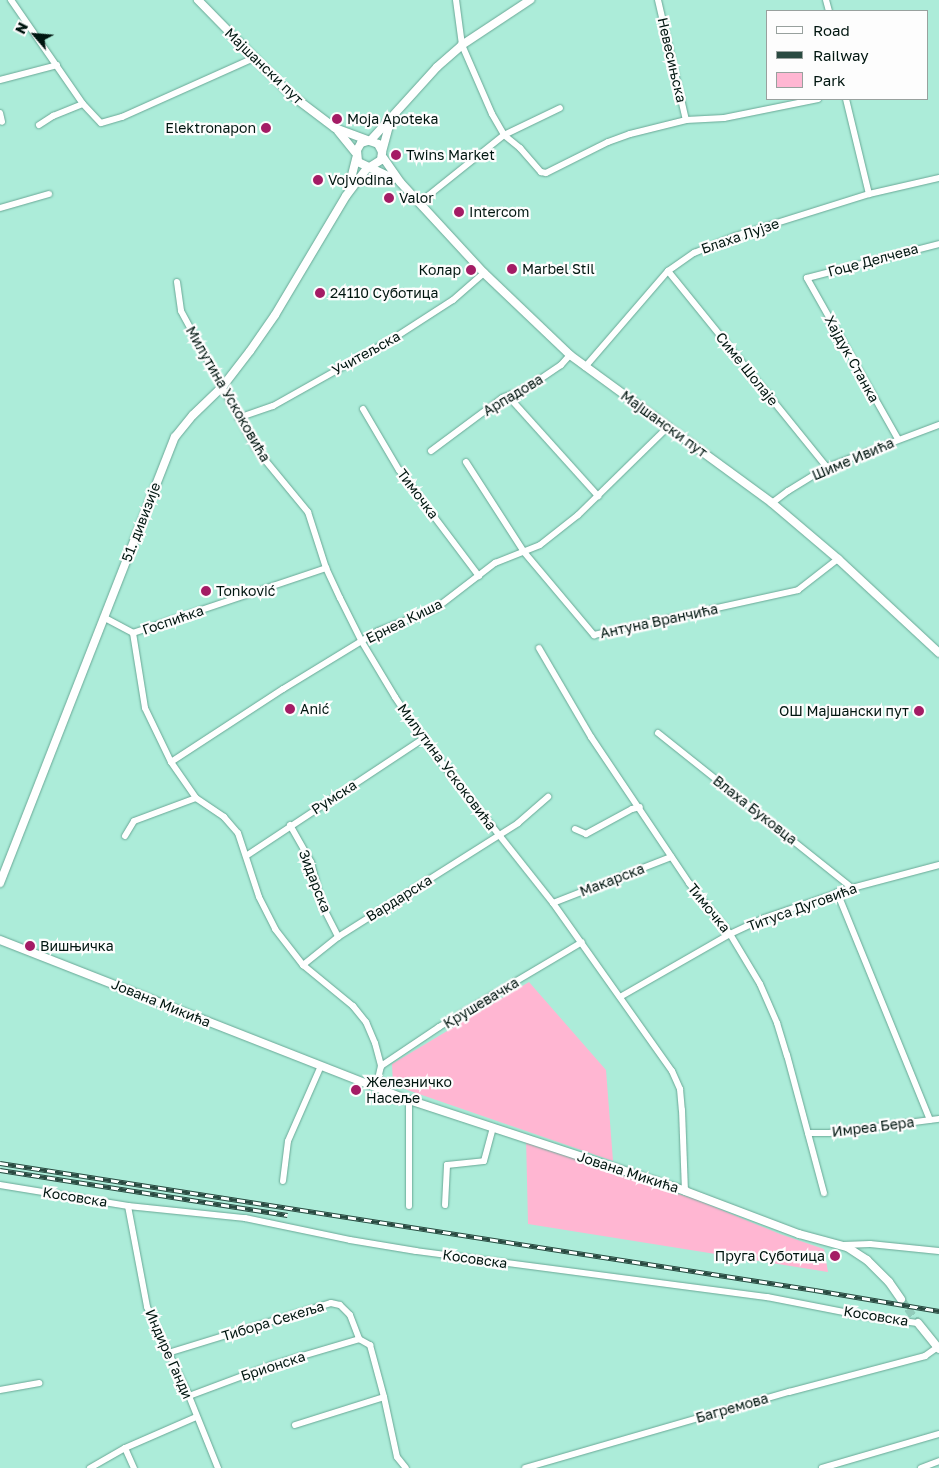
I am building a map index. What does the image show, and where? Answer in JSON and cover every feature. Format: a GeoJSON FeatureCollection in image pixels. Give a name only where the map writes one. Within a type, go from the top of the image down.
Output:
{"type":"FeatureCollection","features":[{"type":"Feature","properties":{"kind":"street"},"geometry":{"type":"LineString","coordinates":[[11,0],[83,104],[101,123],[122,117],[254,58]]}},
{"type":"Feature","properties":{"kind":"street","name":"Мајшански пут"},"geometry":{"type":"LineString","coordinates":[[198,0],[290,94],[335,128],[356,155]]}},
{"type":"Feature","properties":{"kind":"street"},"geometry":{"type":"LineString","coordinates":[[456,0],[462,45],[492,114],[504,135],[520,148],[541,172],[546,173],[608,142],[630,134],[686,120],[724,118],[813,100]]}},
{"type":"Feature","properties":{"kind":"street"},"geometry":{"type":"LineString","coordinates":[[393,116],[385,136],[378,164],[369,167],[361,165],[356,155],[361,143],[369,141],[421,83],[462,45],[530,0]]}},
{"type":"Feature","properties":{"kind":"street","name":"Невесињска"},"geometry":{"type":"LineString","coordinates":[[658,0],[686,120]]}},
{"type":"Feature","properties":{"kind":"street"},"geometry":{"type":"LineString","coordinates":[[0,80],[57,65]]}},
{"type":"Feature","properties":{"kind":"street"},"geometry":{"type":"LineString","coordinates":[[846,100],[869,194]]}},
{"type":"Feature","properties":{"kind":"street"},"geometry":{"type":"LineString","coordinates":[[39,125],[53,116],[83,104]]}},
{"type":"Feature","properties":{"kind":"street"},"geometry":{"type":"LineString","coordinates":[[419,203],[504,135],[560,108]]}},
{"type":"Feature","properties":{"kind":"street"},"geometry":{"type":"LineString","coordinates":[[0,113],[2,122]]}},
{"type":"Feature","properties":{"kind":"street","name":"Мајшански пут"},"geometry":{"type":"LineString","coordinates":[[335,128],[369,141]]}},
{"type":"Feature","properties":{"kind":"street"},"geometry":{"type":"LineString","coordinates":[[369,141],[378,144],[382,154]]}},
{"type":"Feature","properties":{"kind":"street","name":"Мајшански пут"},"geometry":{"type":"LineString","coordinates":[[382,154],[400,182],[484,273],[570,356],[669,426],[772,504],[838,559],[939,653]]}},
{"type":"Feature","properties":{"kind":"street","name":"51. дивизије"},"geometry":{"type":"LineString","coordinates":[[346,196],[356,166],[356,155]]}},
{"type":"Feature","properties":{"kind":"street","name":"Мајшански пут"},"geometry":{"type":"LineString","coordinates":[[369,167],[400,182]]}},
{"type":"Feature","properties":{"kind":"street","name":"51. дивизије"},"geometry":{"type":"LineString","coordinates":[[0,883],[176,437],[193,415],[223,386],[274,316],[346,196],[369,167]]}},
{"type":"Feature","properties":{"kind":"street","name":"Блаха Лујзе"},"geometry":{"type":"LineString","coordinates":[[585,367],[668,271],[694,253],[714,243],[869,194],[939,178]]}},
{"type":"Feature","properties":{"kind":"street"},"geometry":{"type":"LineString","coordinates":[[0,208],[48,194]]}},
{"type":"Feature","properties":{"kind":"street","name":"Гоце Делчева"},"geometry":{"type":"LineString","coordinates":[[807,278],[939,244]]}},
{"type":"Feature","properties":{"kind":"street","name":"Симе Шолаје"},"geometry":{"type":"LineString","coordinates":[[668,271],[827,467]]}},
{"type":"Feature","properties":{"kind":"street","name":"Учитељска"},"geometry":{"type":"LineString","coordinates":[[238,418],[273,406],[394,338],[431,316],[484,273]]}},
{"type":"Feature","properties":{"kind":"street","name":"Хајдук Станка"},"geometry":{"type":"LineString","coordinates":[[807,278],[898,440]]}},
{"type":"Feature","properties":{"kind":"street","name":"Милутина Ускоковића"},"geometry":{"type":"LineString","coordinates":[[177,282],[180,311],[223,386],[238,418],[256,449],[308,512],[326,568],[362,642],[423,739],[553,903],[672,1071],[680,1089],[685,1191]]}},
{"type":"Feature","properties":{"kind":"street","name":"Арпадова"},"geometry":{"type":"LineString","coordinates":[[431,451],[508,396],[527,388],[570,356]]}},
{"type":"Feature","properties":{"kind":"street"},"geometry":{"type":"LineString","coordinates":[[508,396],[598,496]]}},
{"type":"Feature","properties":{"kind":"street","name":"Тимочка"},"geometry":{"type":"LineString","coordinates":[[364,409],[399,470],[479,576]]}},
{"type":"Feature","properties":{"kind":"street","name":"Шиме Ивића"},"geometry":{"type":"LineString","coordinates":[[772,504],[788,490],[827,467],[939,425]]}},
{"type":"Feature","properties":{"kind":"street","name":"Ернеа Киша"},"geometry":{"type":"LineString","coordinates":[[172,762],[283,689],[378,631],[435,609],[506,557],[524,552],[558,532],[598,496],[669,426]]}},
{"type":"Feature","properties":{"kind":"street","name":"Антуна Вранчића"},"geometry":{"type":"LineString","coordinates":[[466,462],[524,552],[594,635],[798,590],[838,559]]}},
{"type":"Feature","properties":{"kind":"street","name":"Госпићка"},"geometry":{"type":"LineString","coordinates":[[133,633],[326,568]]}},
{"type":"Feature","properties":{"kind":"street"},"geometry":{"type":"LineString","coordinates":[[105,618],[133,633],[138,654],[142,700],[172,762],[196,798],[232,824],[246,856],[266,914],[284,944],[303,965],[360,1014],[375,1043],[381,1066],[376,1087]]}},
{"type":"Feature","properties":{"kind":"street","name":"Тимочка"},"geometry":{"type":"LineString","coordinates":[[539,648],[591,737],[640,807],[671,857],[730,934],[760,984],[777,1023],[824,1193]]}},
{"type":"Feature","properties":{"kind":"street","name":"Влаха Буковца"},"geometry":{"type":"LineString","coordinates":[[658,733],[852,888]]}},
{"type":"Feature","properties":{"kind":"street","name":"Румска"},"geometry":{"type":"LineString","coordinates":[[246,856],[290,825],[423,739]]}},
{"type":"Feature","properties":{"kind":"street","name":"Вардарска"},"geometry":{"type":"LineString","coordinates":[[303,965],[338,936],[518,823],[548,797]]}},
{"type":"Feature","properties":{"kind":"street"},"geometry":{"type":"LineString","coordinates":[[125,836],[134,821],[196,798]]}},
{"type":"Feature","properties":{"kind":"street"},"geometry":{"type":"LineString","coordinates":[[575,829],[586,834],[632,809],[640,807]]}},
{"type":"Feature","properties":{"kind":"street","name":"Зидарска"},"geometry":{"type":"LineString","coordinates":[[290,825],[311,862],[322,904],[338,936]]}},
{"type":"Feature","properties":{"kind":"street","name":"Макарска"},"geometry":{"type":"LineString","coordinates":[[553,903],[671,857]]}},
{"type":"Feature","properties":{"kind":"street","name":"Титуса Дуговића"},"geometry":{"type":"LineString","coordinates":[[620,997],[730,934],[790,908],[837,892],[939,865]]}},
{"type":"Feature","properties":{"kind":"street"},"geometry":{"type":"LineString","coordinates":[[837,892],[930,1120]]}},
{"type":"Feature","properties":{"kind":"street","name":"Јована Микића"},"geometry":{"type":"LineString","coordinates":[[0,940],[409,1100],[685,1191],[799,1234],[838,1245],[870,1244],[939,1251]]}},
{"type":"Feature","properties":{"kind":"street","name":"Крушевачка"},"geometry":{"type":"LineString","coordinates":[[381,1066],[439,1028],[582,942]]}},
{"type":"Feature","properties":{"kind":"street"},"geometry":{"type":"LineString","coordinates":[[282,1181],[288,1140],[321,1066]]}},
{"type":"Feature","properties":{"kind":"street"},"geometry":{"type":"LineString","coordinates":[[409,1100],[409,1206]]}},
{"type":"Feature","properties":{"kind":"street","name":"Имреа Бера"},"geometry":{"type":"LineString","coordinates":[[808,1133],[829,1133],[939,1119]]}},
{"type":"Feature","properties":{"kind":"street"},"geometry":{"type":"LineString","coordinates":[[445,1205],[447,1165],[484,1161],[493,1128]]}},
{"type":"Feature","properties":{"kind":"street","name":"Косовска"},"geometry":{"type":"LineString","coordinates":[[0,1185],[128,1206],[245,1218],[350,1240],[416,1251],[757,1296],[918,1323],[938,1348]]}},
{"type":"Feature","properties":{"kind":"street","name":"Индире Ганди"},"geometry":{"type":"LineString","coordinates":[[128,1206],[147,1307],[189,1396],[218,1468]]}},
{"type":"Feature","properties":{"kind":"street"},"geometry":{"type":"LineString","coordinates":[[867,1260],[866,1253],[870,1244]]}},
{"type":"Feature","properties":{"kind":"street","name":"Косовска"},"geometry":{"type":"LineString","coordinates":[[838,1245],[853,1250],[867,1260],[889,1282],[901,1299]]}},
{"type":"Feature","properties":{"kind":"street","name":"Тибора Секеља"},"geometry":{"type":"LineString","coordinates":[[168,1353],[331,1303],[340,1306],[350,1315],[359,1339],[370,1346],[384,1397],[397,1458],[406,1468]]}},
{"type":"Feature","properties":{"kind":"street","name":"Брионска"},"geometry":{"type":"LineString","coordinates":[[189,1396],[272,1365],[359,1339]]}},
{"type":"Feature","properties":{"kind":"street","name":"Багремова"},"geometry":{"type":"LineString","coordinates":[[525,1468],[780,1394],[925,1356],[938,1348]]}},
{"type":"Feature","properties":{"kind":"street"},"geometry":{"type":"LineString","coordinates":[[0,1390],[39,1383]]}},
{"type":"Feature","properties":{"kind":"street"},"geometry":{"type":"LineString","coordinates":[[295,1425],[384,1397]]}},
{"type":"Feature","properties":{"kind":"street"},"geometry":{"type":"LineString","coordinates":[[90,1468],[125,1448],[196,1417]]}},
{"type":"Feature","properties":{"kind":"street"},"geometry":{"type":"LineString","coordinates":[[822,1468],[939,1434]]}},
{"type":"Feature","properties":{"kind":"street"},"geometry":{"type":"LineString","coordinates":[[125,1448],[134,1468]]}},
{"type":"Feature","properties":{"kind":"street"},"geometry":{"type":"LineString","coordinates":[[922,1468],[939,1461]]}},
{"type":"Feature","properties":{"kind":"green space"},"geometry":{"type":"Polygon","coordinates":[[[529,982],[606,1070],[613,1161],[393,1085],[392,1064],[529,982]]]}},
{"type":"Feature","properties":{"kind":"green space"},"geometry":{"type":"Polygon","coordinates":[[[526,1137],[629,1178],[695,1199],[780,1234],[824,1249],[828,1272],[528,1224],[526,1137]]]}},
{"type":"Feature","properties":{"kind":"tunnel"},"geometry":{"type":"LineString","coordinates":[[901,1299],[918,1323]]}},
{"type":"Feature","properties":{"kind":"railway"},"geometry":{"type":"LineString","coordinates":[[0,1163],[939,1311]]}},
{"type":"Feature","properties":{"kind":"railway"},"geometry":{"type":"LineString","coordinates":[[0,1170],[287,1215]]}},
{"type":"Feature","properties":{"kind":"place","name":"Moja Apoteka"},"geometry":{"type":"Point","coordinates":[337,119]}},
{"type":"Feature","properties":{"kind":"place","name":"Elektronapon"},"geometry":{"type":"Point","coordinates":[266,128]}},
{"type":"Feature","properties":{"kind":"place","name":"Twins Market"},"geometry":{"type":"Point","coordinates":[396,155]}},
{"type":"Feature","properties":{"kind":"place","name":"Vojvodina"},"geometry":{"type":"Point","coordinates":[318,180]}},
{"type":"Feature","properties":{"kind":"place","name":"Valor"},"geometry":{"type":"Point","coordinates":[389,198]}},
{"type":"Feature","properties":{"kind":"place","name":"Intercom"},"geometry":{"type":"Point","coordinates":[459,212]}},
{"type":"Feature","properties":{"kind":"place","name":"Marbel Stil"},"geometry":{"type":"Point","coordinates":[512,269]}},
{"type":"Feature","properties":{"kind":"place","name":"Колар"},"geometry":{"type":"Point","coordinates":[471,270]}},
{"type":"Feature","properties":{"kind":"place","name":"24110 Суботица"},"geometry":{"type":"Point","coordinates":[320,293]}},
{"type":"Feature","properties":{"kind":"place","name":"Tonković"},"geometry":{"type":"Point","coordinates":[206,591]}},
{"type":"Feature","properties":{"kind":"place","name":"Anić"},"geometry":{"type":"Point","coordinates":[290,709]}},
{"type":"Feature","properties":{"kind":"place","name":"ОШ Мајшански пут"},"geometry":{"type":"Point","coordinates":[919,711]}},
{"type":"Feature","properties":{"kind":"place","name":"Вишњичка"},"geometry":{"type":"Point","coordinates":[30,946]}},
{"type":"Feature","properties":{"kind":"place","name":"Железничко Насеље"},"geometry":{"type":"Point","coordinates":[356,1090]}},
{"type":"Feature","properties":{"kind":"place","name":"Пруга Суботица"},"geometry":{"type":"Point","coordinates":[835,1256]}}]}
